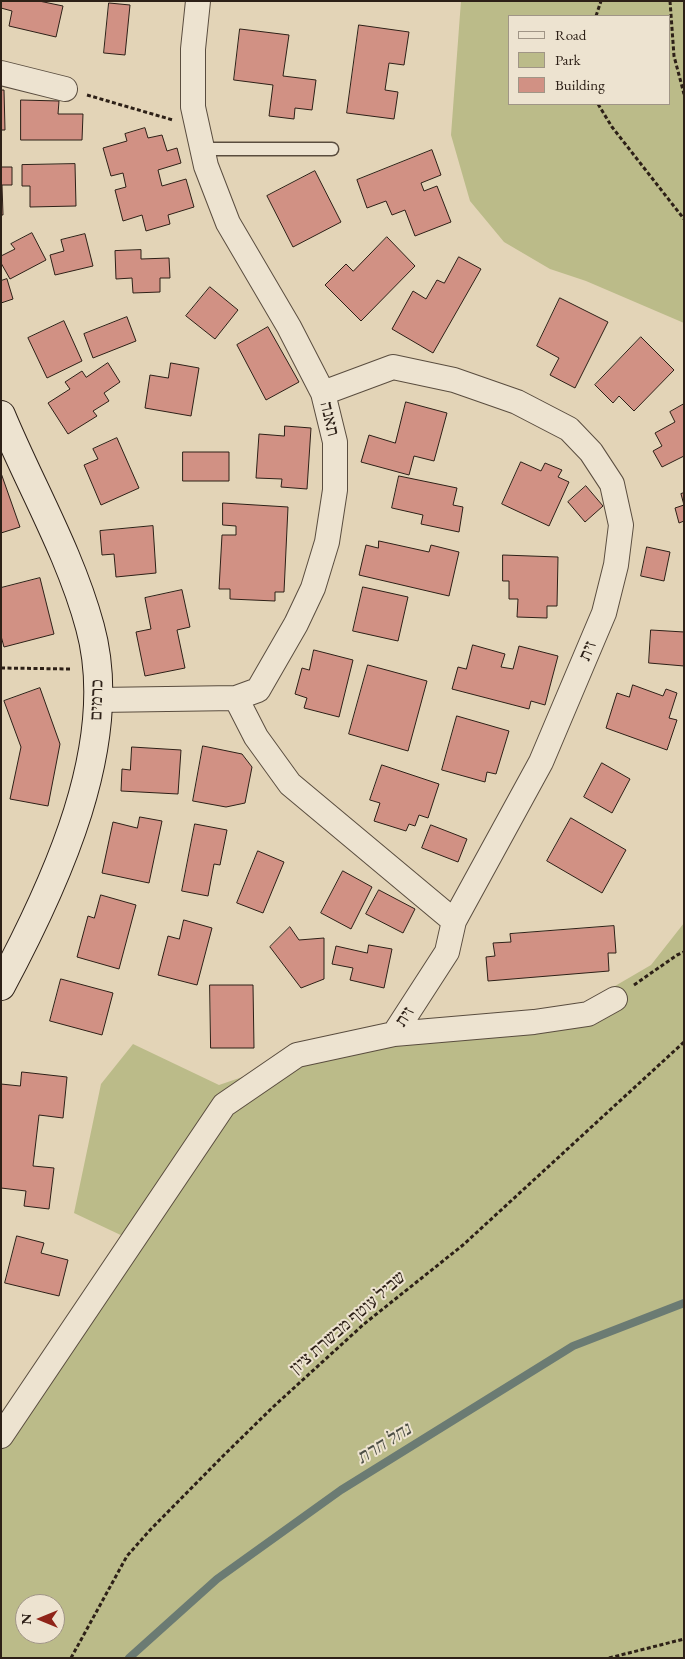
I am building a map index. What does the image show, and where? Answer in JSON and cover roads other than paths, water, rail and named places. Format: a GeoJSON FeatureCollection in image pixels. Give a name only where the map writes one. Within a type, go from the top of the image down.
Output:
{"type":"FeatureCollection","features":[{"type":"Feature","properties":{"kind":"street","name":"תאנה"},"geometry":{"type":"LineString","coordinates":[[98,700],[236,698],[258,690],[296,624],[313,588],[327,542],[335,490],[335,442],[323,393],[289,327],[228,223],[206,166],[192,107],[192,49],[198,1]]}},
{"type":"Feature","properties":{"kind":"street"},"geometry":{"type":"LineString","coordinates":[[1,73],[65,89]]}},
{"type":"Feature","properties":{"kind":"street","name":"זית"},"geometry":{"type":"LineString","coordinates":[[323,393],[393,367],[454,380],[517,402],[569,429],[591,452],[612,484],[621,525],[616,565],[604,613],[541,762],[454,921],[447,952],[394,1034]]}},
{"type":"Feature","properties":{"kind":"street","name":"כרמים"},"geometry":{"type":"LineString","coordinates":[[1,415],[73,574],[90,628],[98,670],[98,711],[90,767],[77,814],[46,896],[1,986]]}},
{"type":"Feature","properties":{"kind":"street"},"geometry":{"type":"LineString","coordinates":[[236,698],[256,737],[290,784],[454,921]]}},
{"type":"Feature","properties":{"kind":"street"},"geometry":{"type":"LineString","coordinates":[[1,1436],[224,1105],[297,1055],[394,1034],[534,1022],[588,1014],[615,999]]}},
{"type":"Feature","properties":{"kind":"lane"},"geometry":{"type":"LineString","coordinates":[[199,138],[332,149]]}},
{"type":"Feature","properties":{"kind":"waterway","name":"נחל חרת"},"geometry":{"type":"LineString","coordinates":[[129,1658],[217,1579],[341,1490],[573,1346],[684,1303]]}}]}
